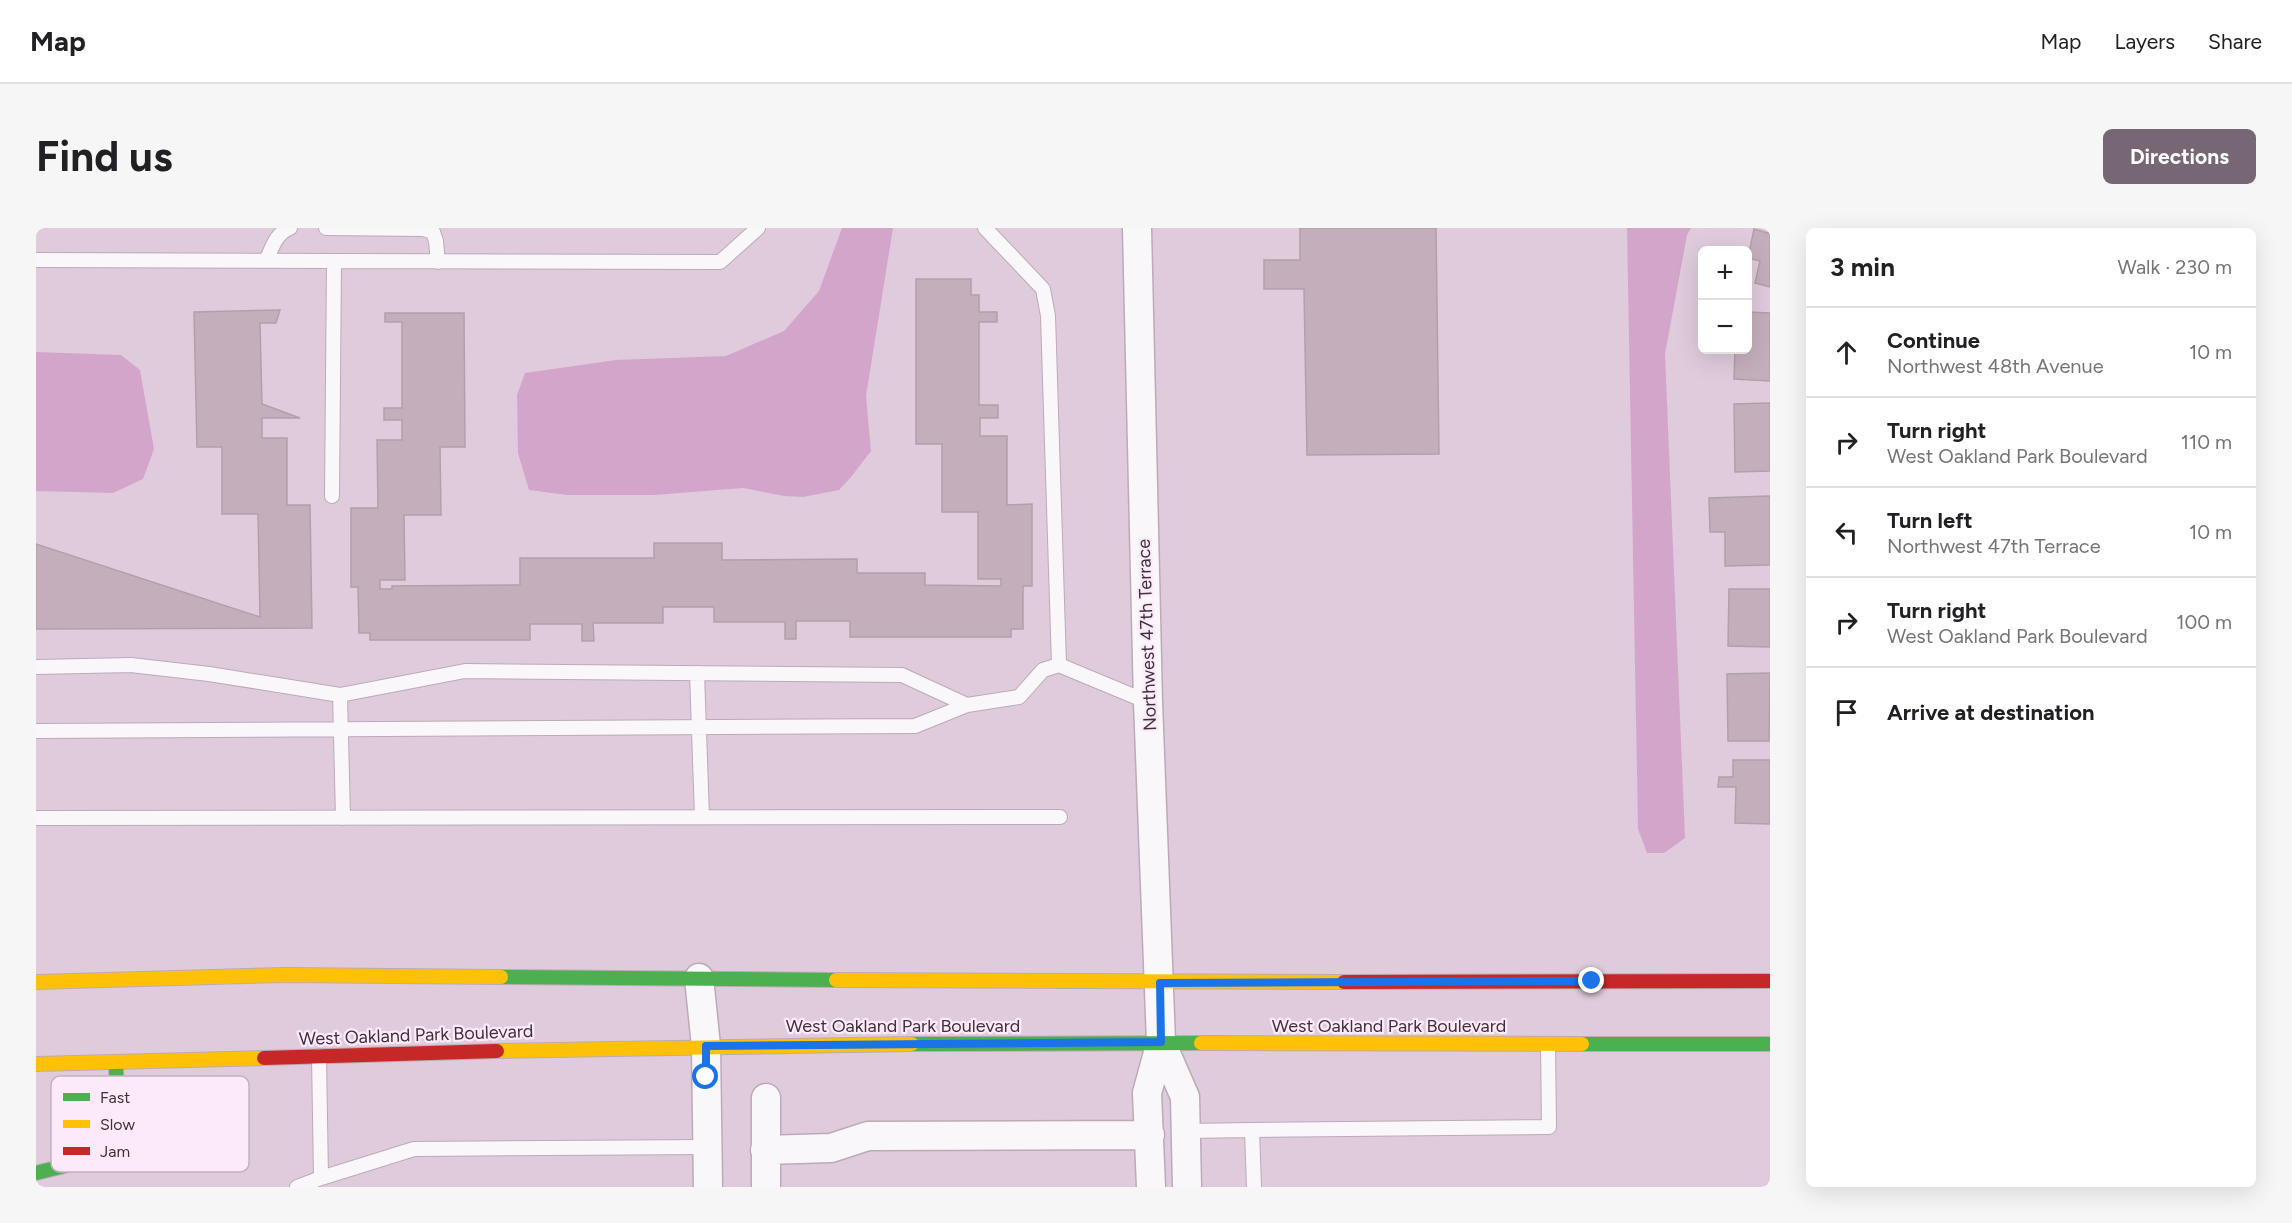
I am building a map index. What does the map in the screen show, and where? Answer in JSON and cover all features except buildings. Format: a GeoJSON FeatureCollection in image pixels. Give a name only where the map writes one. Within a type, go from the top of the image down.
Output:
{"type":"FeatureCollection","features":[{"type":"Feature","properties":{"kind":"main road"},"geometry":{"type":"LineString","coordinates":[[36,982],[285,975],[1160,983],[1770,981]]}},
{"type":"Feature","properties":{"kind":"main road","name":"West Oakland Park Boulevard"},"geometry":{"type":"LineString","coordinates":[[36,1064],[706,1046],[1161,1042],[1770,1044]]}},
{"type":"Feature","properties":{"kind":"main road"},"geometry":{"type":"LineString","coordinates":[[116,1062],[116,1076]]}},
{"type":"Feature","properties":{"kind":"main road"},"geometry":{"type":"LineString","coordinates":[[36,1173],[51,1169]]}},
{"type":"Feature","properties":{"kind":"street","name":"Northwest 47th Terrace"},"geometry":{"type":"LineString","coordinates":[[1137,228],[1148,702],[1161,1042],[1147,1093],[1151,1187]]}},
{"type":"Feature","properties":{"kind":"street"},"geometry":{"type":"LineString","coordinates":[[699,978],[706,1046],[708,1187]]}},
{"type":"Feature","properties":{"kind":"street","name":"Northwest 47th Terrace"},"geometry":{"type":"LineString","coordinates":[[1161,1042],[1185,1097],[1188,1187]]}},
{"type":"Feature","properties":{"kind":"street"},"geometry":{"type":"LineString","coordinates":[[766,1098],[766,1187]]}},
{"type":"Feature","properties":{"kind":"street"},"geometry":{"type":"LineString","coordinates":[[765,1150],[831,1148],[868,1136],[1150,1135]]}},
{"type":"Feature","properties":{"kind":"lane"},"geometry":{"type":"LineString","coordinates":[[266,261],[276,239],[282,231],[290,228]]}},
{"type":"Feature","properties":{"kind":"lane"},"geometry":{"type":"LineString","coordinates":[[326,228],[424,229],[433,232],[438,262]]}},
{"type":"Feature","properties":{"kind":"lane"},"geometry":{"type":"LineString","coordinates":[[36,260],[720,262],[758,228]]}},
{"type":"Feature","properties":{"kind":"lane"},"geometry":{"type":"LineString","coordinates":[[985,228],[1043,289],[1048,316],[1059,665]]}},
{"type":"Feature","properties":{"kind":"lane"},"geometry":{"type":"LineString","coordinates":[[332,496],[334,262]]}},
{"type":"Feature","properties":{"kind":"lane"},"geometry":{"type":"LineString","coordinates":[[36,667],[131,665],[209,674],[340,695],[465,671],[902,675],[967,705]]}},
{"type":"Feature","properties":{"kind":"lane"},"geometry":{"type":"LineString","coordinates":[[36,731],[915,726],[967,705],[1019,697],[1043,670],[1059,665],[1148,702]]}},
{"type":"Feature","properties":{"kind":"lane"},"geometry":{"type":"LineString","coordinates":[[697,673],[702,817]]}},
{"type":"Feature","properties":{"kind":"lane"},"geometry":{"type":"LineString","coordinates":[[340,695],[343,818]]}},
{"type":"Feature","properties":{"kind":"lane"},"geometry":{"type":"LineString","coordinates":[[36,818],[1060,817]]}},
{"type":"Feature","properties":{"kind":"lane"},"geometry":{"type":"LineString","coordinates":[[1186,1131],[1549,1127],[1548,1045]]}},
{"type":"Feature","properties":{"kind":"lane"},"geometry":{"type":"LineString","coordinates":[[319,1055],[321,1178]]}},
{"type":"Feature","properties":{"kind":"lane"},"geometry":{"type":"LineString","coordinates":[[1252,1130],[1254,1187]]}},
{"type":"Feature","properties":{"kind":"lane"},"geometry":{"type":"LineString","coordinates":[[297,1187],[414,1149],[708,1147]]}},
{"type":"Feature","properties":{"kind":"shaded area"},"geometry":{"type":"Polygon","coordinates":[[[842,228],[893,228],[866,396],[871,451],[839,490],[803,497],[784,496],[743,488],[654,495],[567,495],[529,490],[518,453],[517,395],[525,373],[616,360],[726,356],[784,331],[819,291],[842,228]]]}},
{"type":"Feature","properties":{"kind":"shaded area"},"geometry":{"type":"Polygon","coordinates":[[[1627,228],[1691,228],[1687,235],[1665,354],[1685,838],[1664,853],[1647,853],[1638,829],[1627,228]]]}},
{"type":"Feature","properties":{"kind":"shaded area"},"geometry":{"type":"Polygon","coordinates":[[[36,352],[121,355],[140,370],[154,449],[143,479],[113,493],[36,491],[36,352]]]}},
{"type":"Feature","properties":{"kind":"traffic: fast"},"geometry":{"type":"LineString","coordinates":[[501,977],[836,980]]}},
{"type":"Feature","properties":{"kind":"traffic: fast"},"geometry":{"type":"LineString","coordinates":[[912,1044],[1201,1043]]}},
{"type":"Feature","properties":{"kind":"traffic: fast"},"geometry":{"type":"LineString","coordinates":[[1582,1044],[1770,1044]]}},
{"type":"Feature","properties":{"kind":"traffic: fast"},"geometry":{"type":"LineString","coordinates":[[116,1062],[116,1076]]}},
{"type":"Feature","properties":{"kind":"traffic: fast"},"geometry":{"type":"LineString","coordinates":[[36,1173],[51,1169]]}},
{"type":"Feature","properties":{"kind":"traffic: slow"},"geometry":{"type":"LineString","coordinates":[[36,982],[285,975],[501,977]]}},
{"type":"Feature","properties":{"kind":"traffic: slow"},"geometry":{"type":"LineString","coordinates":[[836,980],[1344,982]]}},
{"type":"Feature","properties":{"kind":"traffic: slow"},"geometry":{"type":"LineString","coordinates":[[1201,1043],[1582,1044]]}},
{"type":"Feature","properties":{"kind":"traffic: slow"},"geometry":{"type":"LineString","coordinates":[[497,1051],[912,1044]]}},
{"type":"Feature","properties":{"kind":"traffic: slow"},"geometry":{"type":"LineString","coordinates":[[36,1064],[264,1058]]}},
{"type":"Feature","properties":{"kind":"traffic: jam"},"geometry":{"type":"LineString","coordinates":[[1344,982],[1770,981]]}},
{"type":"Feature","properties":{"kind":"traffic: jam"},"geometry":{"type":"LineString","coordinates":[[264,1058],[497,1051]]}},
{"type":"Feature","properties":{"kind":"route"},"geometry":{"type":"LineString","coordinates":[[706,1077],[706,1046],[1161,1042],[1160,983],[1592,981]]}}]}
